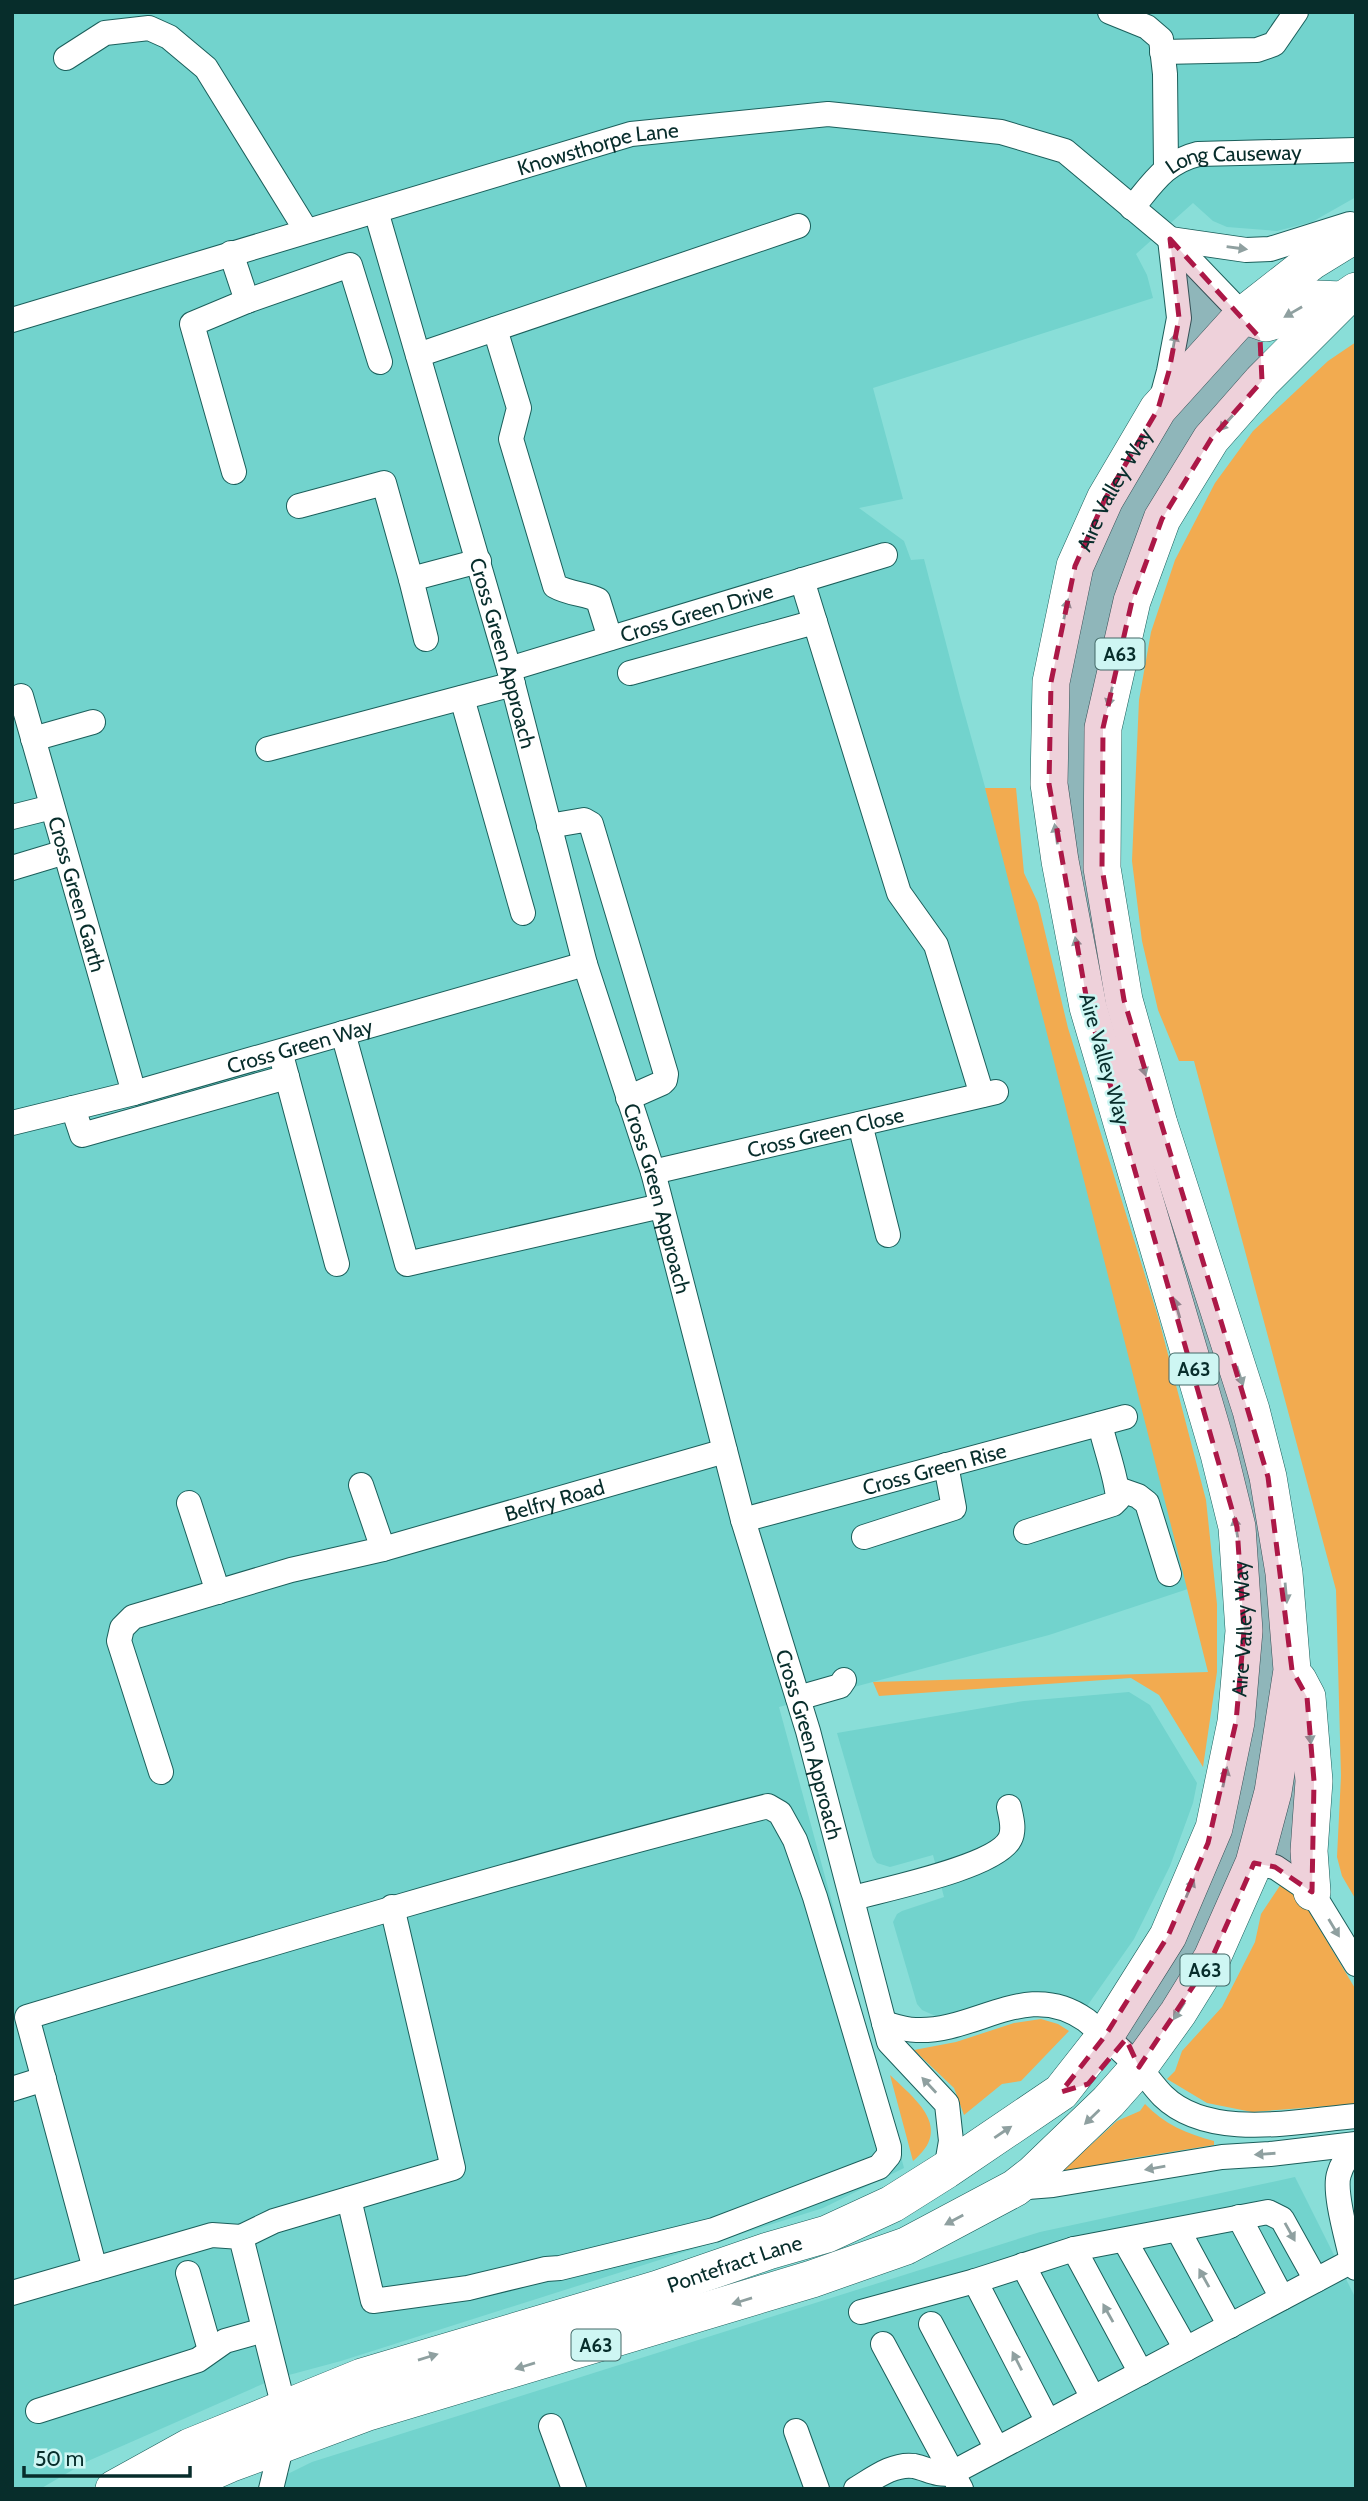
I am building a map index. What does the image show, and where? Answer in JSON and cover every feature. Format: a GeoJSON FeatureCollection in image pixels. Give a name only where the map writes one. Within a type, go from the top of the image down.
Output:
{"type":"FeatureCollection","features":[{"type":"Feature","properties":{"kind":"highway","name":"A63"},"geometry":{"type":"LineString","coordinates":[[1243,315],[1312,261],[1356,234]]}},
{"type":"Feature","properties":{"kind":"highway"},"geometry":{"type":"LineString","coordinates":[[1243,315],[1266,323],[1287,317],[1316,299],[1349,295]]}},
{"type":"Feature","properties":{"kind":"highway","name":"Aire Valley Way"},"geometry":{"type":"LineString","coordinates":[[1254,1863],[1273,1792],[1292,1670],[1284,1573],[1268,1477],[1251,1410],[1159,1124],[1128,1012],[1102,868],[1103,728],[1132,601],[1161,519],[1211,439],[1262,381],[1349,295]]}},
{"type":"Feature","properties":{"kind":"highway"},"geometry":{"type":"LineString","coordinates":[[1243,315],[1260,338],[1264,364],[1262,381]]}},
{"type":"Feature","properties":{"kind":"highway","name":"Aire Valley Way"},"geometry":{"type":"LineString","coordinates":[[1208,1843],[1214,1828],[1236,1722],[1241,1670],[1244,1631],[1237,1527],[1219,1454],[1088,1007],[1060,861],[1049,784],[1051,682],[1075,566],[1105,499],[1158,409],[1243,315]]}},
{"type":"Feature","properties":{"kind":"highway","name":"A63"},"geometry":{"type":"LineString","coordinates":[[1292,1670],[1307,1697],[1314,1782],[1308,1851],[1312,1892]]}},
{"type":"Feature","properties":{"kind":"highway","name":"Pontefract Lane"},"geometry":{"type":"LineString","coordinates":[[172,2489],[229,2463],[368,2412],[812,2279],[906,2246],[1015,2188],[1108,2102],[1122,2041],[1208,1843]]}},
{"type":"Feature","properties":{"kind":"highway","name":"A63"},"geometry":{"type":"LineString","coordinates":[[1122,2041],[1175,1972],[1215,1895],[1230,1874],[1254,1863]]}},
{"type":"Feature","properties":{"kind":"highway","name":"Pontefract Lane"},"geometry":{"type":"LineString","coordinates":[[114,2489],[190,2447],[362,2377],[658,2289],[827,2234],[892,2204],[1061,2092],[1088,2084],[1122,2041]]}},
{"type":"Feature","properties":{"kind":"street"},"geometry":{"type":"LineString","coordinates":[[1110,12],[1147,27],[1161,39],[1165,74],[1166,167]]}},
{"type":"Feature","properties":{"kind":"street"},"geometry":{"type":"LineString","coordinates":[[1162,52],[1257,50],[1274,44],[1296,12]]}},
{"type":"Feature","properties":{"kind":"street"},"geometry":{"type":"LineString","coordinates":[[66,58],[105,33],[149,20],[206,68],[306,230]]}},
{"type":"Feature","properties":{"kind":"street","name":"Knowsthorpe Lane"},"geometry":{"type":"LineString","coordinates":[[12,320],[631,134],[828,114],[1001,132],[1065,151],[1170,239],[1243,315]]}},
{"type":"Feature","properties":{"kind":"street","name":"Long Causeway"},"geometry":{"type":"LineString","coordinates":[[1132,208],[1166,167],[1183,157],[1198,154],[1356,150]]}},
{"type":"Feature","properties":{"kind":"street","name":"Cross Green Approach"},"geometry":{"type":"LineString","coordinates":[[376,211],[479,561],[585,964],[653,1172],[743,1520],[799,1698],[889,2042],[947,2104],[951,2141],[946,2170]]}},
{"type":"Feature","properties":{"kind":"street"},"geometry":{"type":"LineString","coordinates":[[1158,409],[1169,371],[1179,318],[1170,239],[1246,250],[1270,249],[1356,223]]}},
{"type":"Feature","properties":{"kind":"street"},"geometry":{"type":"LineString","coordinates":[[418,355],[798,226]]}},
{"type":"Feature","properties":{"kind":"street"},"geometry":{"type":"LineString","coordinates":[[231,253],[247,301]]}},
{"type":"Feature","properties":{"kind":"street"},"geometry":{"type":"LineString","coordinates":[[234,472],[192,324],[247,301],[349,265],[380,362]]}},
{"type":"Feature","properties":{"kind":"street"},"geometry":{"type":"LineString","coordinates":[[495,329],[519,408],[511,439],[555,586],[567,593],[598,600],[610,639]]}},
{"type":"Feature","properties":{"kind":"street"},"geometry":{"type":"LineString","coordinates":[[299,506],[384,483],[426,639]]}},
{"type":"Feature","properties":{"kind":"street","name":"Cross Green Drive"},"geometry":{"type":"LineString","coordinates":[[268,749],[462,698],[610,639],[885,555]]}},
{"type":"Feature","properties":{"kind":"street"},"geometry":{"type":"LineString","coordinates":[[411,579],[479,561]]}},
{"type":"Feature","properties":{"kind":"street"},"geometry":{"type":"LineString","coordinates":[[630,673],[815,622],[802,580]]}},
{"type":"Feature","properties":{"kind":"street","name":"Cross Green Close"},"geometry":{"type":"LineString","coordinates":[[653,1172],[989,1093],[936,945],[899,893],[815,622]]}},
{"type":"Feature","properties":{"kind":"street","name":"Cross Green Garth"},"geometry":{"type":"LineString","coordinates":[[21,696],[134,1093]]}},
{"type":"Feature","properties":{"kind":"street"},"geometry":{"type":"LineString","coordinates":[[462,698],[523,913]]}},
{"type":"Feature","properties":{"kind":"street"},"geometry":{"type":"LineString","coordinates":[[33,739],[93,722]]}},
{"type":"Feature","properties":{"kind":"street"},"geometry":{"type":"LineString","coordinates":[[12,817],[52,807]]}},
{"type":"Feature","properties":{"kind":"street"},"geometry":{"type":"LineString","coordinates":[[550,826],[584,820],[591,824],[666,1074],[662,1083],[628,1098]]}},
{"type":"Feature","properties":{"kind":"street"},"geometry":{"type":"LineString","coordinates":[[12,868],[65,852]]}},
{"type":"Feature","properties":{"kind":"street","name":"Cross Green Way"},"geometry":{"type":"LineString","coordinates":[[12,1123],[134,1093],[585,964]]}},
{"type":"Feature","properties":{"kind":"street"},"geometry":{"type":"LineString","coordinates":[[343,1033],[407,1264],[661,1206]]}},
{"type":"Feature","properties":{"kind":"street"},"geometry":{"type":"LineString","coordinates":[[281,1051],[337,1264]]}},
{"type":"Feature","properties":{"kind":"street"},"geometry":{"type":"LineString","coordinates":[[73,1108],[82,1135],[287,1077]]}},
{"type":"Feature","properties":{"kind":"street"},"geometry":{"type":"LineString","coordinates":[[860,1124],[888,1235]]}},
{"type":"Feature","properties":{"kind":"street","name":"Cross Green Rise"},"geometry":{"type":"LineString","coordinates":[[743,1520],[1125,1417]]}},
{"type":"Feature","properties":{"kind":"street"},"geometry":{"type":"LineString","coordinates":[[1026,1532],[1113,1504],[1118,1499],[1118,1489],[1106,1455],[1100,1424]]}},
{"type":"Feature","properties":{"kind":"street","name":"Belfry Road"},"geometry":{"type":"LineString","coordinates":[[160,1772],[119,1641],[122,1628],[132,1617],[291,1570],[383,1549],[725,1451]]}},
{"type":"Feature","properties":{"kind":"street"},"geometry":{"type":"LineString","coordinates":[[864,1537],[954,1508],[946,1465]]}},
{"type":"Feature","properties":{"kind":"street"},"geometry":{"type":"LineString","coordinates":[[361,1485],[383,1549]]}},
{"type":"Feature","properties":{"kind":"street"},"geometry":{"type":"LineString","coordinates":[[1118,1489],[1138,1496],[1147,1503],[1169,1574]]}},
{"type":"Feature","properties":{"kind":"street"},"geometry":{"type":"LineString","coordinates":[[189,1503],[218,1592]]}},
{"type":"Feature","properties":{"kind":"street"},"geometry":{"type":"LineString","coordinates":[[799,1698],[840,1686],[844,1680]]}},
{"type":"Feature","properties":{"kind":"street"},"geometry":{"type":"LineString","coordinates":[[95,2269],[27,2017],[392,1907],[768,1806],[780,1813],[787,1823],[815,1897],[889,2147],[889,2155],[879,2167],[714,2230],[468,2288],[373,2301],[349,2199]]}},
{"type":"Feature","properties":{"kind":"street"},"geometry":{"type":"LineString","coordinates":[[853,1898],[938,1876],[981,1861],[1006,1845],[1012,1837],[1009,1807]]}},
{"type":"Feature","properties":{"kind":"street"},"geometry":{"type":"LineString","coordinates":[[1254,1863],[1275,1867],[1312,1892],[1356,1964]]}},
{"type":"Feature","properties":{"kind":"street"},"geometry":{"type":"LineString","coordinates":[[12,2293],[212,2235],[241,2237],[274,2221],[453,2168],[392,1907]]}},
{"type":"Feature","properties":{"kind":"street"},"geometry":{"type":"LineString","coordinates":[[884,2023],[917,2031],[963,2023],[996,2011],[1040,2003],[1076,2013],[1122,2041],[1164,2097],[1188,2114],[1218,2123],[1261,2124],[1356,2116]]}},
{"type":"Feature","properties":{"kind":"street"},"geometry":{"type":"LineString","coordinates":[[12,2090],[44,2079]]}},
{"type":"Feature","properties":{"kind":"street"},"geometry":{"type":"LineString","coordinates":[[957,2481],[997,2449],[1316,2280],[1354,2264],[1338,2191],[1338,2176],[1346,2157],[1356,2145]]}},
{"type":"Feature","properties":{"kind":"street","name":"Pontefract Lane"},"geometry":{"type":"LineString","coordinates":[[1015,2188],[1053,2185],[1222,2157],[1356,2145]]}},
{"type":"Feature","properties":{"kind":"street"},"geometry":{"type":"LineString","coordinates":[[1308,2150],[1328,2172],[1338,2191]]}},
{"type":"Feature","properties":{"kind":"street"},"geometry":{"type":"LineString","coordinates":[[861,2312],[975,2281],[1074,2249],[1268,2211],[1282,2218],[1316,2280]]}},
{"type":"Feature","properties":{"kind":"street"},"geometry":{"type":"LineString","coordinates":[[1239,2217],[1282,2298]]}},
{"type":"Feature","properties":{"kind":"street"},"geometry":{"type":"LineString","coordinates":[[1178,2230],[1230,2326]]}},
{"type":"Feature","properties":{"kind":"street"},"geometry":{"type":"LineString","coordinates":[[241,2237],[284,2408]]}},
{"type":"Feature","properties":{"kind":"street"},"geometry":{"type":"LineString","coordinates":[[1125,2241],[1186,2349]]}},
{"type":"Feature","properties":{"kind":"street"},"geometry":{"type":"LineString","coordinates":[[1074,2249],[1141,2373]]}},
{"type":"Feature","properties":{"kind":"street"},"geometry":{"type":"LineString","coordinates":[[1023,2265],[1093,2398]]}},
{"type":"Feature","properties":{"kind":"street"},"geometry":{"type":"LineString","coordinates":[[188,2273],[210,2350]]}},
{"type":"Feature","properties":{"kind":"street"},"geometry":{"type":"LineString","coordinates":[[975,2281],[1048,2422]]}},
{"type":"Feature","properties":{"kind":"street"},"geometry":{"type":"LineString","coordinates":[[931,2324],[997,2449]]}},
{"type":"Feature","properties":{"kind":"street"},"geometry":{"type":"LineString","coordinates":[[37,2411],[198,2360],[225,2341],[264,2330]]}},
{"type":"Feature","properties":{"kind":"street"},"geometry":{"type":"LineString","coordinates":[[883,2344],[957,2481]]}},
{"type":"Feature","properties":{"kind":"street"},"geometry":{"type":"LineString","coordinates":[[551,2426],[574,2489]]}},
{"type":"Feature","properties":{"kind":"street"},"geometry":{"type":"LineString","coordinates":[[796,2431],[817,2489]]}},
{"type":"Feature","properties":{"kind":"street"},"geometry":{"type":"LineString","coordinates":[[271,2489],[282,2444]]}},
{"type":"Feature","properties":{"kind":"street"},"geometry":{"type":"LineString","coordinates":[[856,2489],[889,2470],[904,2466],[916,2466],[957,2481]]}},
{"type":"Feature","properties":{"kind":"highlighted area"},"geometry":{"type":"Polygon","coordinates":[[[1170,239],[1260,338],[1262,381],[1211,439],[1162,519],[1132,601],[1103,728],[1102,868],[1124,1000],[1268,1477],[1292,1670],[1307,1697],[1314,1781],[1312,1892],[1275,1867],[1254,1863],[1212,1958],[1139,2067],[1126,2039],[1088,2084],[1061,2092],[1105,2036],[1168,1936],[1208,1843],[1236,1722],[1244,1631],[1237,1527],[1088,1007],[1049,784],[1051,682],[1075,566],[1105,499],[1158,409],[1169,371],[1179,318],[1170,239]]]}},
{"type":"Feature","properties":{"kind":"shaded area"},"geometry":{"type":"Polygon","coordinates":[[[12,12],[1356,12],[1356,197],[1312,222],[1277,231],[1227,227],[1213,221],[1193,203],[1136,254],[1147,275],[1153,298],[873,388],[903,499],[859,508],[904,541],[911,560],[924,559],[1206,1583],[1049,1635],[779,1707],[904,2168],[823,2208],[341,2361],[274,2379],[88,2461],[40,2489],[12,2489],[12,12]]]}},
{"type":"Feature","properties":{"kind":"shaded area"},"geometry":{"type":"Polygon","coordinates":[[[1356,342],[1356,1900],[1342,1876],[1337,1857],[1341,1776],[1336,1590],[1194,1061],[1179,1061],[1158,1010],[1142,941],[1132,861],[1139,700],[1151,632],[1175,560],[1215,483],[1253,431],[1328,361],[1356,342]]]}},
{"type":"Feature","properties":{"kind":"shaded area"},"geometry":{"type":"Polygon","coordinates":[[[985,788],[1016,788],[1024,873],[1038,903],[1068,1028],[1159,1320],[1206,1500],[1217,1604],[1217,1672],[1203,1767],[1159,1695],[1131,1678],[879,1696],[873,1682],[1208,1672],[985,788]]]}},
{"type":"Feature","properties":{"kind":"shaded area"},"geometry":{"type":"Polygon","coordinates":[[[1129,1692],[1150,1705],[1197,1783],[1193,1803],[1170,1866],[1134,1939],[1085,2009],[940,2018],[922,2010],[917,2004],[893,1922],[902,1911],[944,1897],[933,1855],[890,1867],[877,1863],[837,1733],[1024,1701],[1129,1692]]]}},
{"type":"Feature","properties":{"kind":"shaded area"},"geometry":{"type":"Polygon","coordinates":[[[1281,1884],[1296,1894],[1306,1906],[1356,1990],[1356,2104],[1252,2112],[1207,2103],[1167,2079],[1175,2071],[1182,2051],[1222,2007],[1255,1942],[1261,1914],[1281,1884]]]}},
{"type":"Feature","properties":{"kind":"shaded area"},"geometry":{"type":"Polygon","coordinates":[[[1041,2019],[1058,2024],[1069,2031],[1021,2081],[1002,2084],[964,2115],[954,2088],[914,2050],[956,2042],[1014,2023],[1041,2019]]]}},
{"type":"Feature","properties":{"kind":"shaded area"},"geometry":{"type":"Polygon","coordinates":[[[890,2075],[920,2104],[931,2126],[925,2149],[913,2161],[890,2075]]]}},
{"type":"Feature","properties":{"kind":"shaded area"},"geometry":{"type":"Polygon","coordinates":[[[1145,2104],[1168,2123],[1214,2141],[1214,2145],[1127,2159],[1061,2175],[1060,2173],[1117,2121],[1140,2111],[1145,2104]]]}},
{"type":"Feature","properties":{"kind":"shaded area"},"geometry":{"type":"Polygon","coordinates":[[[1295,2177],[1356,2299],[1356,2489],[257,2489],[312,2462],[1040,2232],[1295,2177]]]}}]}
